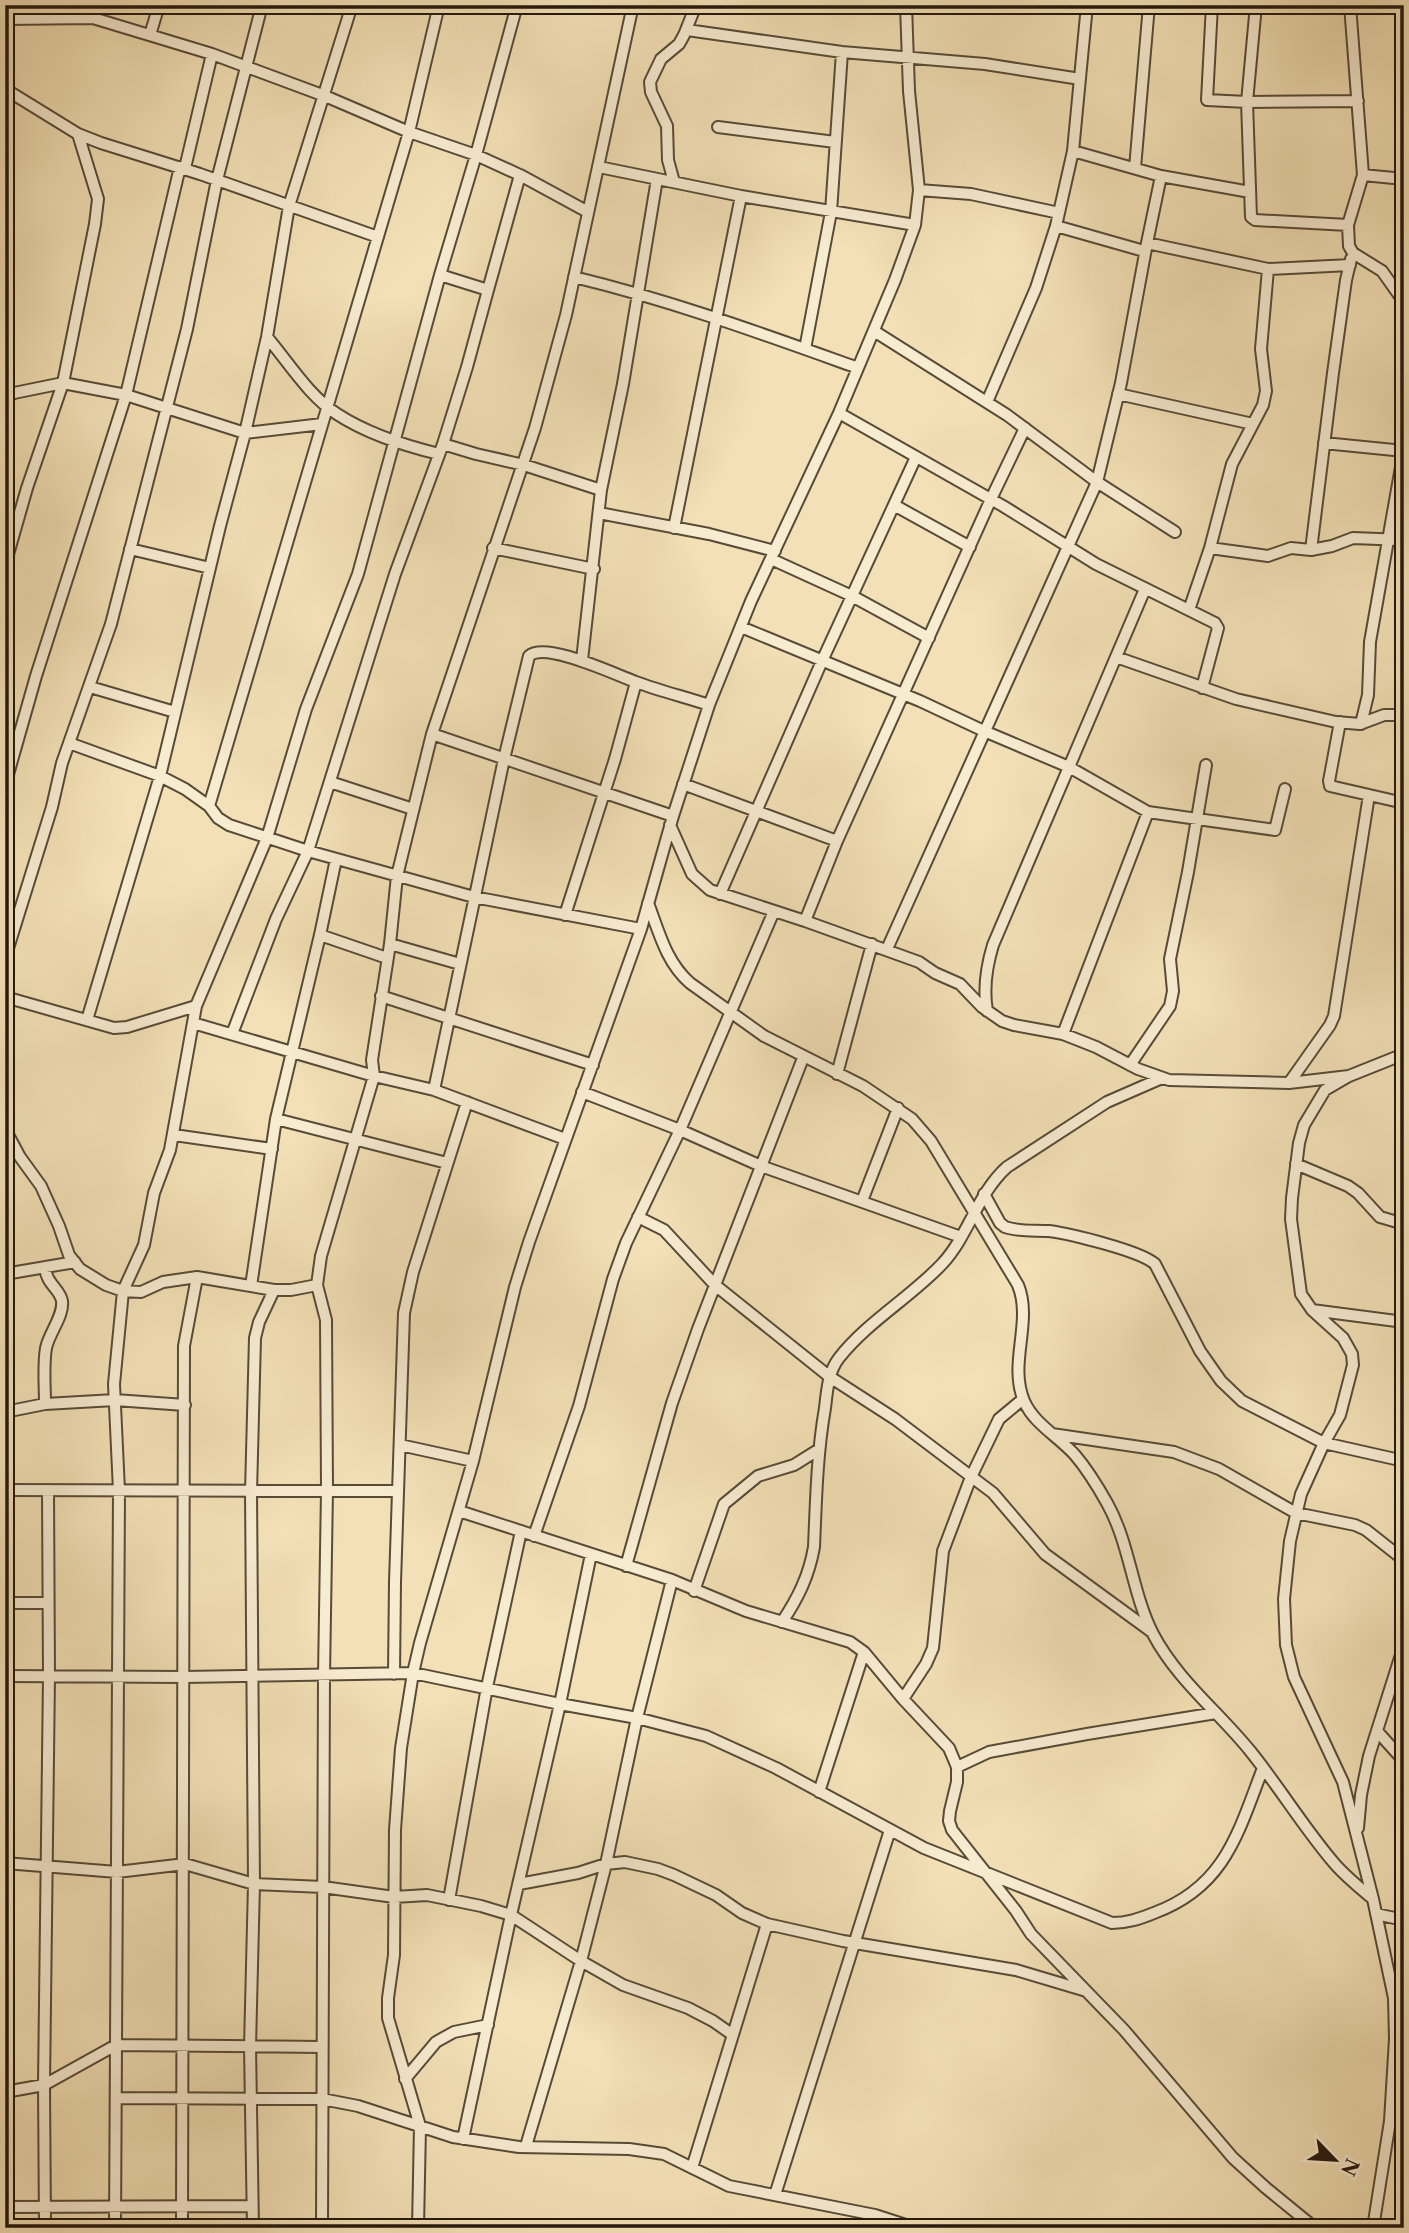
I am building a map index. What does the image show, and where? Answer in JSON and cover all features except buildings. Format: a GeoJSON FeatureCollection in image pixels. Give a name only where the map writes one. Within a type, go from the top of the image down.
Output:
{"type":"FeatureCollection","features":[{"type":"Feature","properties":{"kind":"street"},"geometry":{"type":"LineString","coordinates":[[93,18],[96,5]]}},
{"type":"Feature","properties":{"kind":"street"},"geometry":{"type":"LineString","coordinates":[[150,35],[159,5]]}},
{"type":"Feature","properties":{"kind":"street"},"geometry":{"type":"LineString","coordinates":[[5,958],[69,743],[111,624],[187,329],[217,180],[262,5]]}},
{"type":"Feature","properties":{"kind":"street"},"geometry":{"type":"LineString","coordinates":[[87,1020],[160,776],[267,337],[289,206],[352,5]]}},
{"type":"Feature","properties":{"kind":"street"},"geometry":{"type":"LineString","coordinates":[[209,806],[409,132],[439,5]]}},
{"type":"Feature","properties":{"kind":"street"},"geometry":{"type":"LineString","coordinates":[[115,2228],[119,1491],[114,1384],[123,1291],[144,1245],[153,1193],[174,1135],[196,1006],[267,838],[306,709],[358,574],[517,5]]}},
{"type":"Feature","properties":{"kind":"street"},"geometry":{"type":"LineString","coordinates":[[322,2228],[327,1490],[326,1320],[317,1285],[321,1256],[374,1076],[372,1060],[390,944],[397,876],[413,809],[432,734],[493,548],[524,465],[563,328],[633,5]]}},
{"type":"Feature","properties":{"kind":"street"},"geometry":{"type":"LineString","coordinates":[[674,182],[668,160],[667,126],[651,92],[650,82],[661,60],[679,44],[695,5]]}},
{"type":"Feature","properties":{"kind":"street"},"geometry":{"type":"LineString","coordinates":[[418,2228],[420,2126],[388,2018],[394,1955],[395,1830],[401,1748],[413,1673],[473,1461],[529,1241],[641,929],[671,820],[709,705],[741,627],[874,331],[915,225],[919,191],[909,91],[906,5]]}},
{"type":"Feature","properties":{"kind":"street"},"geometry":{"type":"LineString","coordinates":[[987,402],[1036,288],[1056,226],[1073,151],[1087,5]]}},
{"type":"Feature","properties":{"kind":"street"},"geometry":{"type":"LineString","coordinates":[[1135,168],[1149,5]]}},
{"type":"Feature","properties":{"kind":"street"},"geometry":{"type":"LineString","coordinates":[[1212,5],[1205,98],[1210,101],[1247,102],[1358,101]]}},
{"type":"Feature","properties":{"kind":"street"},"geometry":{"type":"LineString","coordinates":[[1255,5],[1247,102],[1251,217],[1255,220],[1348,225]]}},
{"type":"Feature","properties":{"kind":"street"},"geometry":{"type":"LineString","coordinates":[[1350,5],[1363,176],[1348,225],[1349,246],[1353,253],[1382,271],[1404,302]]}},
{"type":"Feature","properties":{"kind":"street"},"geometry":{"type":"LineString","coordinates":[[5,19],[93,18],[212,54],[325,96],[409,132],[476,155],[520,175],[588,212]]}},
{"type":"Feature","properties":{"kind":"street"},"geometry":{"type":"LineString","coordinates":[[687,30],[842,52],[985,64],[1080,79]]}},
{"type":"Feature","properties":{"kind":"street"},"geometry":{"type":"LineString","coordinates":[[805,349],[831,212],[842,52]]}},
{"type":"Feature","properties":{"kind":"street"},"geometry":{"type":"LineString","coordinates":[[5,785],[36,676],[125,395],[212,54]]}},
{"type":"Feature","properties":{"kind":"street"},"geometry":{"type":"LineString","coordinates":[[5,89],[78,134],[378,237]]}},
{"type":"Feature","properties":{"kind":"street"},"geometry":{"type":"LineString","coordinates":[[718,127],[835,142]]}},
{"type":"Feature","properties":{"kind":"street"},"geometry":{"type":"LineString","coordinates":[[5,565],[27,488],[63,383],[95,224],[98,199],[78,134]]}},
{"type":"Feature","properties":{"kind":"street"},"geometry":{"type":"LineString","coordinates":[[1073,151],[1161,176],[1250,192]]}},
{"type":"Feature","properties":{"kind":"street"},"geometry":{"type":"LineString","coordinates":[[599,167],[741,196],[915,225]]}},
{"type":"Feature","properties":{"kind":"street"},"geometry":{"type":"LineString","coordinates":[[232,1034],[276,919],[308,851],[395,574],[441,449],[467,367],[520,175]]}},
{"type":"Feature","properties":{"kind":"street"},"geometry":{"type":"LineString","coordinates":[[887,949],[1097,482],[1118,394],[1161,176]]}},
{"type":"Feature","properties":{"kind":"street"},"geometry":{"type":"LineString","coordinates":[[1363,176],[1404,179]]}},
{"type":"Feature","properties":{"kind":"street"},"geometry":{"type":"LineString","coordinates":[[582,660],[601,490],[639,293],[657,179]]}},
{"type":"Feature","properties":{"kind":"street"},"geometry":{"type":"LineString","coordinates":[[919,191],[971,194],[1059,213]]}},
{"type":"Feature","properties":{"kind":"street"},"geometry":{"type":"LineString","coordinates":[[674,528],[741,196]]}},
{"type":"Feature","properties":{"kind":"street"},"geometry":{"type":"LineString","coordinates":[[1056,226],[1145,247],[1268,269],[1350,265]]}},
{"type":"Feature","properties":{"kind":"street"},"geometry":{"type":"LineString","coordinates":[[1311,550],[1344,289],[1353,253]]}},
{"type":"Feature","properties":{"kind":"street"},"geometry":{"type":"LineString","coordinates":[[1189,610],[1210,548],[1236,454],[1263,405],[1266,391],[1261,349],[1268,269]]}},
{"type":"Feature","properties":{"kind":"street"},"geometry":{"type":"LineString","coordinates":[[440,275],[488,290]]}},
{"type":"Feature","properties":{"kind":"street"},"geometry":{"type":"LineString","coordinates":[[574,277],[639,293],[716,317],[858,368]]}},
{"type":"Feature","properties":{"kind":"street"},"geometry":{"type":"LineString","coordinates":[[874,331],[987,402],[1097,482],[1175,532]]}},
{"type":"Feature","properties":{"kind":"street"},"geometry":{"type":"LineString","coordinates":[[267,337],[327,406],[350,421],[395,441],[524,465],[601,490]]}},
{"type":"Feature","properties":{"kind":"street"},"geometry":{"type":"LineString","coordinates":[[5,397],[63,383],[125,395],[245,433],[322,424]]}},
{"type":"Feature","properties":{"kind":"street"},"geometry":{"type":"LineString","coordinates":[[1118,394],[1254,424]]}},
{"type":"Feature","properties":{"kind":"street"},"geometry":{"type":"LineString","coordinates":[[839,412],[991,499],[1096,564],[1217,625],[1202,688]]}},
{"type":"Feature","properties":{"kind":"street"},"geometry":{"type":"LineString","coordinates":[[805,921],[837,841],[1025,429]]}},
{"type":"Feature","properties":{"kind":"street"},"geometry":{"type":"LineString","coordinates":[[1324,443],[1404,450],[1370,642],[1368,695],[1361,724]]}},
{"type":"Feature","properties":{"kind":"street"},"geometry":{"type":"LineString","coordinates":[[720,894],[822,661],[916,457]]}},
{"type":"Feature","properties":{"kind":"street"},"geometry":{"type":"LineString","coordinates":[[894,505],[970,547]]}},
{"type":"Feature","properties":{"kind":"street"},"geometry":{"type":"LineString","coordinates":[[599,513],[709,534],[773,555],[929,638]]}},
{"type":"Feature","properties":{"kind":"street"},"geometry":{"type":"LineString","coordinates":[[1210,548],[1268,556],[1291,548],[1311,550],[1332,546],[1353,538],[1404,540]]}},
{"type":"Feature","properties":{"kind":"street"},"geometry":{"type":"LineString","coordinates":[[493,548],[594,569]]}},
{"type":"Feature","properties":{"kind":"street"},"geometry":{"type":"LineString","coordinates":[[130,549],[210,568]]}},
{"type":"Feature","properties":{"kind":"street"},"geometry":{"type":"LineString","coordinates":[[987,1011],[984,991],[989,959],[1145,589]]}},
{"type":"Feature","properties":{"kind":"street"},"geometry":{"type":"LineString","coordinates":[[741,627],[1069,767],[1147,812],[1275,830],[1285,789]]}},
{"type":"Feature","properties":{"kind":"street"},"geometry":{"type":"LineString","coordinates":[[434,1090],[504,759],[529,656],[541,651],[582,660],[636,682],[709,705]]}},
{"type":"Feature","properties":{"kind":"street"},"geometry":{"type":"LineString","coordinates":[[1116,657],[1236,699],[1340,722],[1361,724],[1384,715],[1404,715]]}},
{"type":"Feature","properties":{"kind":"street"},"geometry":{"type":"LineString","coordinates":[[565,915],[615,759],[636,682]]}},
{"type":"Feature","properties":{"kind":"street"},"geometry":{"type":"LineString","coordinates":[[90,687],[175,712]]}},
{"type":"Feature","properties":{"kind":"street"},"geometry":{"type":"LineString","coordinates":[[1340,722],[1330,786],[1404,803]]}},
{"type":"Feature","properties":{"kind":"street"},"geometry":{"type":"LineString","coordinates":[[432,734],[671,820],[692,874],[701,884],[720,894],[919,962],[935,973],[960,984],[987,1011],[1009,1024],[1063,1034],[1162,1078],[1259,1084],[1349,1076]]}},
{"type":"Feature","properties":{"kind":"street"},"geometry":{"type":"LineString","coordinates":[[69,743],[160,776],[209,806],[218,818],[229,825],[267,838],[474,897],[641,929]]}},
{"type":"Feature","properties":{"kind":"street"},"geometry":{"type":"LineString","coordinates":[[1130,1065],[1171,1006],[1173,991],[1170,959],[1206,765]]}},
{"type":"Feature","properties":{"kind":"street"},"geometry":{"type":"LineString","coordinates":[[330,782],[413,809]]}},
{"type":"Feature","properties":{"kind":"street"},"geometry":{"type":"LineString","coordinates":[[683,784],[837,841]]}},
{"type":"Feature","properties":{"kind":"street"},"geometry":{"type":"LineString","coordinates":[[1289,1083],[1334,1016],[1369,795]]}},
{"type":"Feature","properties":{"kind":"street"},"geometry":{"type":"LineString","coordinates":[[1063,1034],[1147,812]]}},
{"type":"Feature","properties":{"kind":"street"},"geometry":{"type":"LineString","coordinates":[[251,1286],[276,1119],[336,859]]}},
{"type":"Feature","properties":{"kind":"street"},"geometry":{"type":"LineString","coordinates":[[649,903],[672,964],[690,983],[764,1036],[863,1086],[898,1108],[912,1119],[931,1141],[1023,1297],[1019,1361],[1023,1399],[1031,1414],[1082,1464],[1115,1519],[1152,1632],[1181,1677],[1263,1768],[1332,1861],[1373,1899]]}},
{"type":"Feature","properties":{"kind":"street"},"geometry":{"type":"LineString","coordinates":[[534,1536],[579,1406],[613,1279],[774,911]]}},
{"type":"Feature","properties":{"kind":"street"},"geometry":{"type":"LineString","coordinates":[[320,935],[387,958]]}},
{"type":"Feature","properties":{"kind":"street"},"geometry":{"type":"LineString","coordinates":[[390,944],[460,964]]}},
{"type":"Feature","properties":{"kind":"street"},"geometry":{"type":"LineString","coordinates":[[836,1074],[872,944]]}},
{"type":"Feature","properties":{"kind":"street"},"geometry":{"type":"LineString","coordinates":[[381,996],[593,1065]]}},
{"type":"Feature","properties":{"kind":"street"},"geometry":{"type":"LineString","coordinates":[[5,997],[114,1028],[127,1027],[196,1006]]}},
{"type":"Feature","properties":{"kind":"street"},"geometry":{"type":"LineString","coordinates":[[193,1023],[374,1076],[434,1090],[565,1139]]}},
{"type":"Feature","properties":{"kind":"street"},"geometry":{"type":"LineString","coordinates":[[1373,2228],[1390,2121],[1395,2039],[1391,1975],[1343,1782],[1294,1677],[1286,1645],[1284,1599],[1296,1513],[1311,1469],[1340,1415],[1353,1365],[1352,1354],[1343,1338],[1312,1310],[1301,1294],[1291,1219],[1296,1164],[1304,1125],[1320,1097],[1325,1090],[1349,1076],[1404,1054]]}},
{"type":"Feature","properties":{"kind":"street"},"geometry":{"type":"LineString","coordinates":[[626,1566],[672,1403],[803,1058]]}},
{"type":"Feature","properties":{"kind":"street"},"geometry":{"type":"LineString","coordinates":[[782,1622],[798,1598],[811,1562],[818,1450],[830,1377],[839,1358],[942,1264],[961,1237],[984,1194],[1007,1167],[1107,1102],[1162,1078]]}},
{"type":"Feature","properties":{"kind":"street"},"geometry":{"type":"LineString","coordinates":[[582,1092],[680,1130],[761,1166],[961,1237]]}},
{"type":"Feature","properties":{"kind":"street"},"geometry":{"type":"LineString","coordinates":[[394,1674],[406,1303],[413,1272],[467,1102]]}},
{"type":"Feature","properties":{"kind":"street"},"geometry":{"type":"LineString","coordinates":[[862,1201],[898,1108]]}},
{"type":"Feature","properties":{"kind":"street"},"geometry":{"type":"LineString","coordinates":[[276,1119],[447,1163]]}},
{"type":"Feature","properties":{"kind":"street"},"geometry":{"type":"LineString","coordinates":[[5,1129],[20,1157],[41,1186],[60,1226],[69,1255],[80,1269],[106,1284],[123,1291],[141,1292],[163,1282],[197,1277],[274,1290],[317,1285]]}},
{"type":"Feature","properties":{"kind":"street"},"geometry":{"type":"LineString","coordinates":[[174,1135],[272,1149]]}},
{"type":"Feature","properties":{"kind":"street"},"geometry":{"type":"LineString","coordinates":[[1296,1164],[1349,1186],[1380,1217],[1404,1223]]}},
{"type":"Feature","properties":{"kind":"street"},"geometry":{"type":"LineString","coordinates":[[984,1194],[1005,1227],[1062,1233],[1150,1259],[1200,1351],[1233,1394],[1242,1401],[1324,1443],[1404,1461]]}},
{"type":"Feature","properties":{"kind":"street"},"geometry":{"type":"LineString","coordinates":[[638,1217],[664,1230],[715,1285],[830,1377],[895,1419],[1002,1502],[1045,1554],[1152,1632]]}},
{"type":"Feature","properties":{"kind":"street"},"geometry":{"type":"LineString","coordinates":[[5,1273],[75,1262]]}},
{"type":"Feature","properties":{"kind":"street"},"geometry":{"type":"LineString","coordinates":[[45,1267],[62,1305],[45,1352],[45,1404]]}},
{"type":"Feature","properties":{"kind":"street"},"geometry":{"type":"LineString","coordinates":[[183,2228],[181,2098],[186,1491],[184,1346],[197,1277]]}},
{"type":"Feature","properties":{"kind":"street"},"geometry":{"type":"LineString","coordinates":[[253,2228],[250,2047],[254,1884],[251,1492],[256,1338],[259,1322],[274,1290]]}},
{"type":"Feature","properties":{"kind":"street"},"geometry":{"type":"LineString","coordinates":[[1312,1310],[1404,1322]]}},
{"type":"Feature","properties":{"kind":"street"},"geometry":{"type":"LineString","coordinates":[[903,1699],[933,1648],[943,1552],[971,1477],[999,1419],[1023,1399]]}},
{"type":"Feature","properties":{"kind":"street"},"geometry":{"type":"LineString","coordinates":[[5,1412],[45,1404],[115,1400],[185,1405]]}},
{"type":"Feature","properties":{"kind":"street"},"geometry":{"type":"LineString","coordinates":[[1052,1434],[1174,1452],[1188,1457],[1219,1469],[1296,1513],[1355,1525],[1380,1540],[1404,1560]]}},
{"type":"Feature","properties":{"kind":"street"},"geometry":{"type":"LineString","coordinates":[[400,1445],[473,1461]]}},
{"type":"Feature","properties":{"kind":"street"},"geometry":{"type":"LineString","coordinates":[[694,1591],[724,1504],[758,1476],[794,1465],[818,1450]]}},
{"type":"Feature","properties":{"kind":"street"},"geometry":{"type":"LineString","coordinates":[[5,1490],[398,1491]]}},
{"type":"Feature","properties":{"kind":"street"},"geometry":{"type":"LineString","coordinates":[[45,2228],[48,1490]]}},
{"type":"Feature","properties":{"kind":"street"},"geometry":{"type":"LineString","coordinates":[[459,1511],[672,1580],[736,1608],[850,1642],[864,1652],[949,1748],[957,1767],[957,1782],[949,1821],[1031,1934],[1124,2030],[1233,2158],[1315,2228]]}},
{"type":"Feature","properties":{"kind":"street"},"geometry":{"type":"LineString","coordinates":[[449,1900],[486,1687],[521,1531]]}},
{"type":"Feature","properties":{"kind":"street"},"geometry":{"type":"LineString","coordinates":[[463,2139],[511,1915],[561,1704],[591,1554]]}},
{"type":"Feature","properties":{"kind":"street"},"geometry":{"type":"LineString","coordinates":[[526,2146],[607,1864],[637,1718],[672,1580]]}},
{"type":"Feature","properties":{"kind":"street"},"geometry":{"type":"LineString","coordinates":[[5,1603],[48,1603]]}},
{"type":"Feature","properties":{"kind":"street"},"geometry":{"type":"LineString","coordinates":[[1357,1838],[1361,1795],[1369,1756],[1404,1645]]}},
{"type":"Feature","properties":{"kind":"street"},"geometry":{"type":"LineString","coordinates":[[819,1792],[864,1652]]}},
{"type":"Feature","properties":{"kind":"street"},"geometry":{"type":"LineString","coordinates":[[5,1676],[185,1677],[413,1673],[637,1718],[706,1736],[776,1768],[924,1848],[1112,1923],[1127,1923],[1174,1906],[1199,1888],[1226,1857],[1236,1840],[1263,1768]]}},
{"type":"Feature","properties":{"kind":"street"},"geometry":{"type":"LineString","coordinates":[[957,1767],[989,1752],[1216,1713]]}},
{"type":"Feature","properties":{"kind":"street"},"geometry":{"type":"LineString","coordinates":[[1377,1731],[1404,1761]]}},
{"type":"Feature","properties":{"kind":"street"},"geometry":{"type":"LineString","coordinates":[[775,2195],[890,1830]]}},
{"type":"Feature","properties":{"kind":"street"},"geometry":{"type":"LineString","coordinates":[[519,1884],[625,1862],[666,1872],[716,1895],[742,1913],[766,1924],[808,1935],[1016,1970],[1086,1990]]}},
{"type":"Feature","properties":{"kind":"street"},"geometry":{"type":"LineString","coordinates":[[5,1863],[117,1872],[185,1864],[254,1884],[323,1887],[394,1897],[427,1895],[481,1906],[511,1915],[623,1985],[688,2008],[733,2035]]}},
{"type":"Feature","properties":{"kind":"street"},"geometry":{"type":"LineString","coordinates":[[1376,1914],[1404,1920]]}},
{"type":"Feature","properties":{"kind":"street"},"geometry":{"type":"LineString","coordinates":[[692,2168],[766,1924]]}},
{"type":"Feature","properties":{"kind":"street"},"geometry":{"type":"LineString","coordinates":[[405,2079],[436,2042],[454,2032],[488,2025]]}},
{"type":"Feature","properties":{"kind":"street"},"geometry":{"type":"LineString","coordinates":[[5,2092],[44,2085],[116,2045],[322,2047]]}},
{"type":"Feature","properties":{"kind":"street"},"geometry":{"type":"LineString","coordinates":[[116,2098],[322,2099],[358,2106],[463,2139],[519,2147],[629,2149],[664,2154],[729,2186],[875,2215],[915,2228]]}},
{"type":"Feature","properties":{"kind":"street"},"geometry":{"type":"LineString","coordinates":[[5,2207],[253,2206]]}}]}
